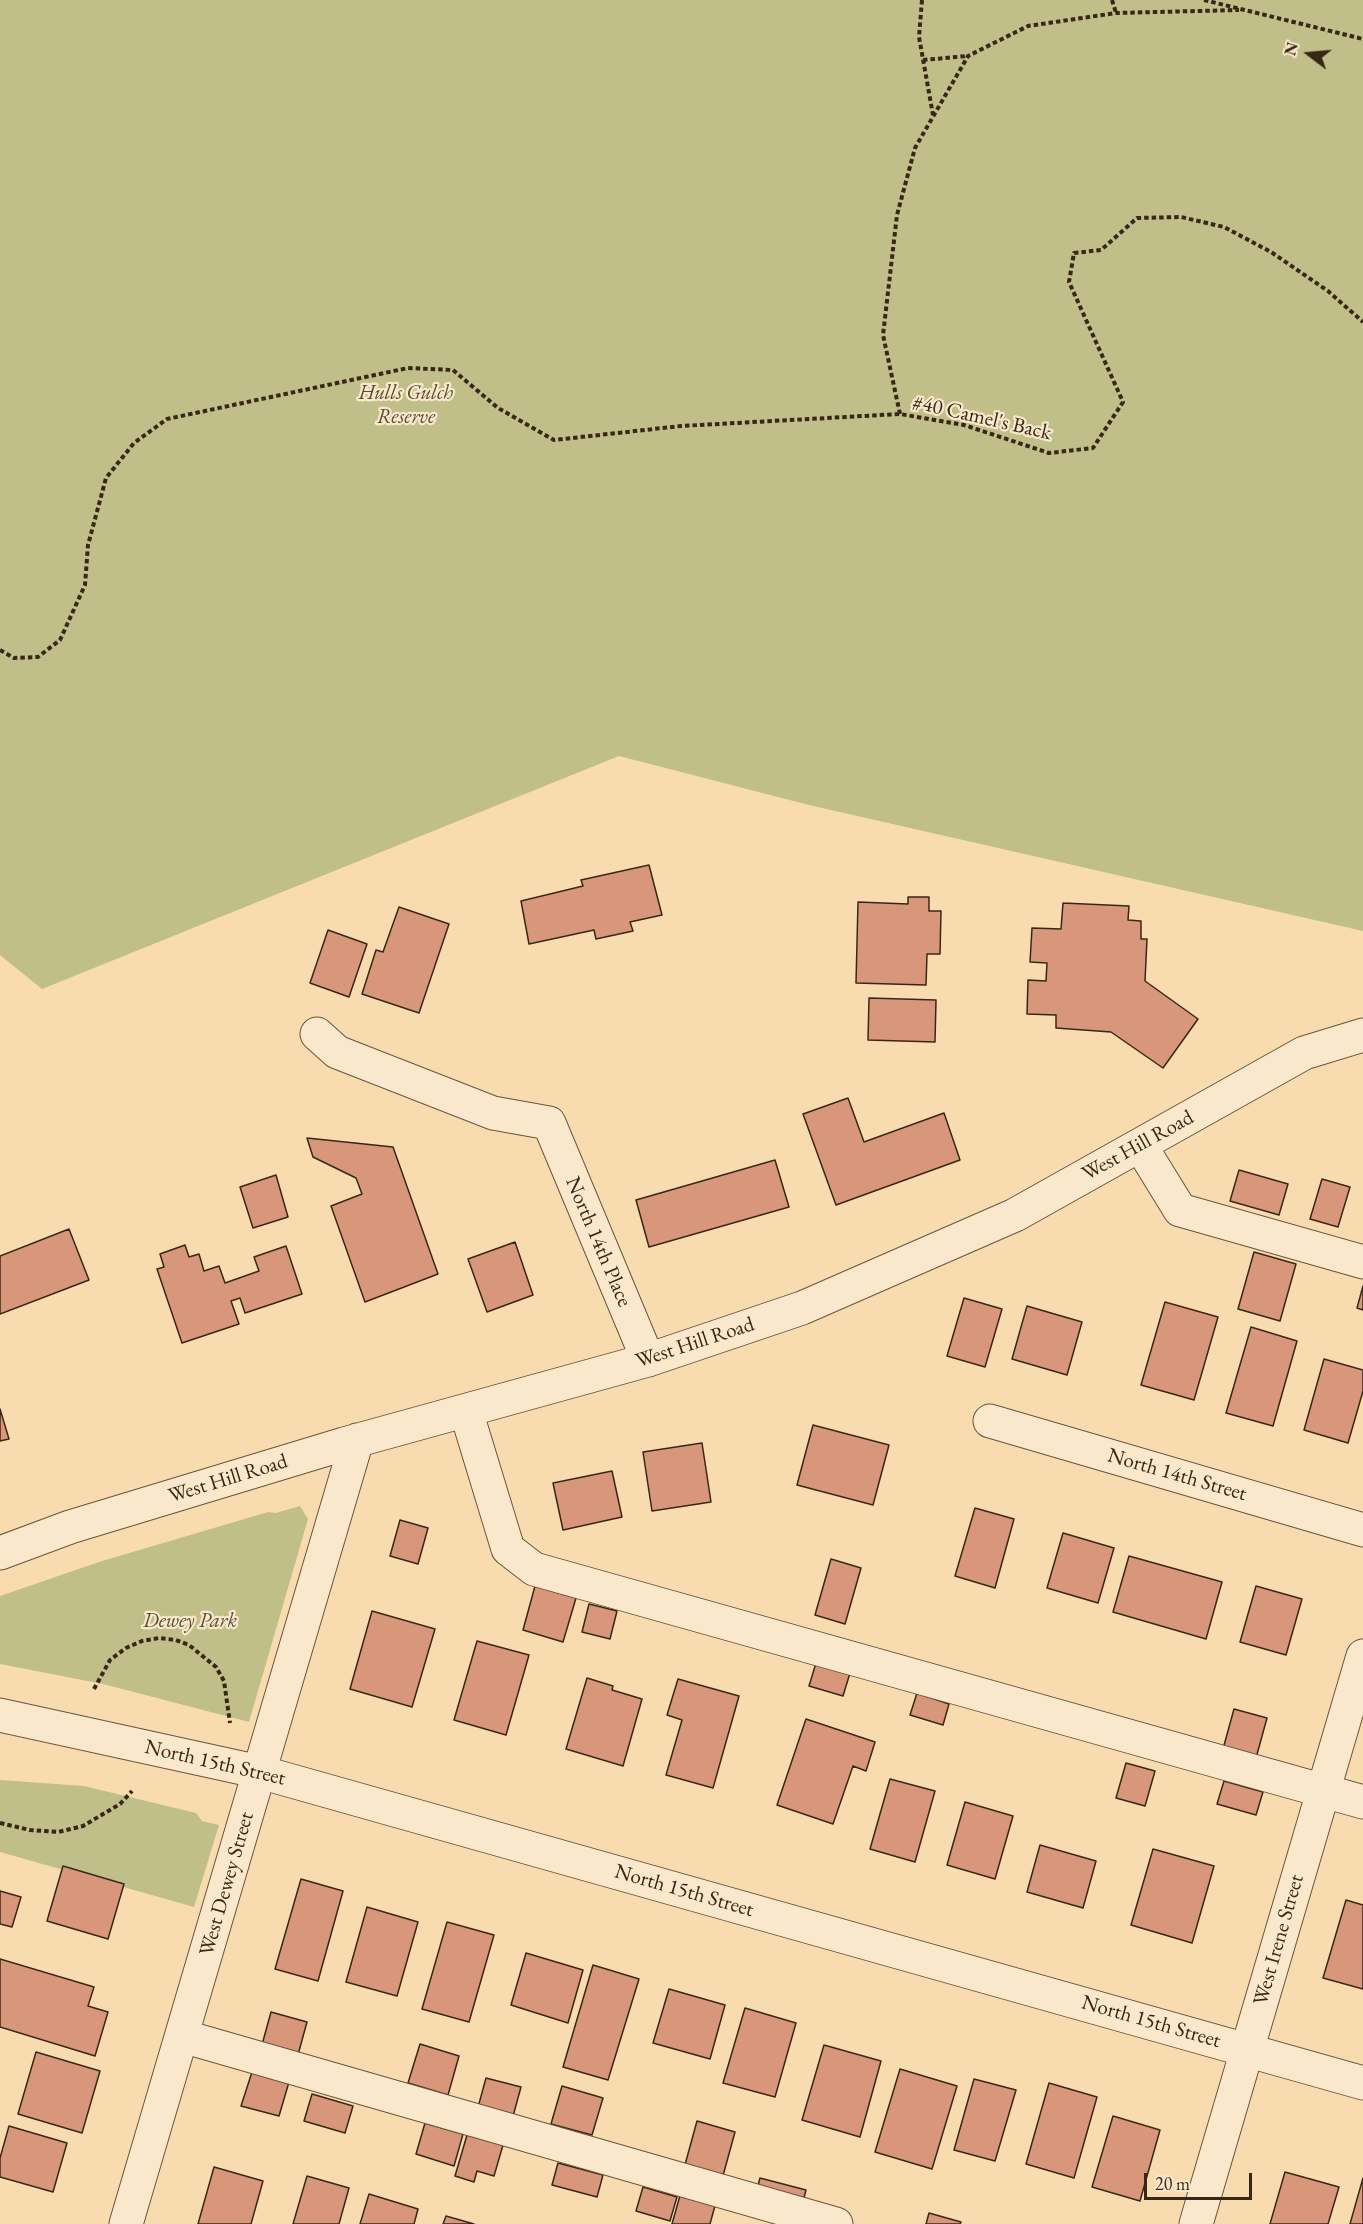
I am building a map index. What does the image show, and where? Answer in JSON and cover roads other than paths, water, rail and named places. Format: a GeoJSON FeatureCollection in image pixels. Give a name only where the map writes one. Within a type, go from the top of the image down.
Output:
{"type":"FeatureCollection","features":[{"type":"Feature","properties":{"kind":"street","name":"North 14th Place"},"geometry":{"type":"LineString","coordinates":[[317,1034],[337,1052],[493,1113],[549,1123],[648,1360]]}},
{"type":"Feature","properties":{"kind":"street","name":"West Hill Road"},"geometry":{"type":"LineString","coordinates":[[0,1553],[70,1527],[357,1440],[648,1360],[802,1308],[994,1224],[1304,1053],[1357,1036]]}},
{"type":"Feature","properties":{"kind":"street"},"geometry":{"type":"LineString","coordinates":[[1140,1145],[1180,1210],[1363,1262]]}},
{"type":"Feature","properties":{"kind":"street"},"geometry":{"type":"LineString","coordinates":[[466,1411],[508,1549],[534,1569],[1363,1802]]}},
{"type":"Feature","properties":{"kind":"street","name":"North 14th Street"},"geometry":{"type":"LineString","coordinates":[[990,1421],[1363,1530]]}},
{"type":"Feature","properties":{"kind":"street","name":"West Dewey Street"},"geometry":{"type":"LineString","coordinates":[[126,2224],[357,1440]]}},
{"type":"Feature","properties":{"kind":"street","name":"West Irene Street"},"geometry":{"type":"LineString","coordinates":[[1196,2224],[1363,1656]]}},
{"type":"Feature","properties":{"kind":"street","name":"North 15th Street"},"geometry":{"type":"LineString","coordinates":[[0,1715],[260,1772],[1363,2083]]}},
{"type":"Feature","properties":{"kind":"street"},"geometry":{"type":"LineString","coordinates":[[182,2036],[836,2224]]}},
{"type":"Feature","properties":{"kind":"park label","name":"Hulls Gulch Reserve"},"geometry":{"type":"Point","coordinates":[406,405]}},
{"type":"Feature","properties":{"kind":"park label","name":"Dewey Park"},"geometry":{"type":"Point","coordinates":[190,1621]}}]}
